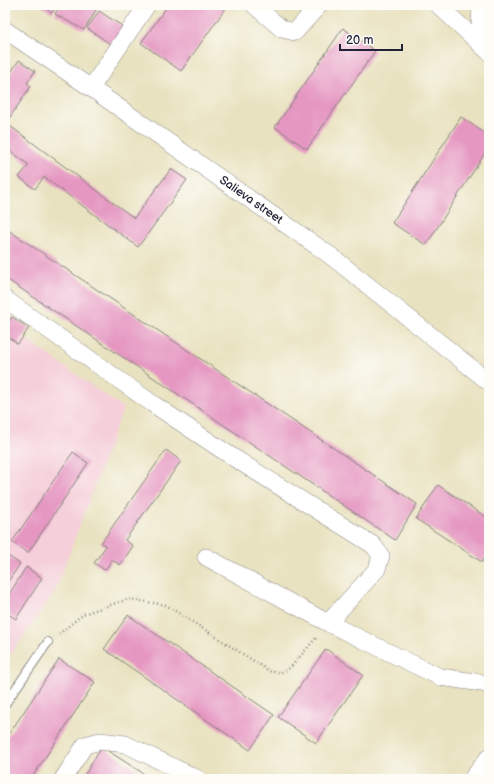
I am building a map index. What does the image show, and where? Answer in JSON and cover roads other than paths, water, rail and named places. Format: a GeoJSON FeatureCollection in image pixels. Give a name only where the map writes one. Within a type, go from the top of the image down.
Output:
{"type":"FeatureCollection","features":[{"type":"Feature","properties":{"kind":"street"},"geometry":{"type":"LineString","coordinates":[[91,88],[147,5]]}},
{"type":"Feature","properties":{"kind":"street"},"geometry":{"type":"LineString","coordinates":[[254,5],[282,29],[295,32],[319,5]]}},
{"type":"Feature","properties":{"kind":"street"},"geometry":{"type":"LineString","coordinates":[[438,5],[484,48]]}},
{"type":"Feature","properties":{"kind":"street"},"geometry":{"type":"LineString","coordinates":[[481,5],[484,48]]}},
{"type":"Feature","properties":{"kind":"street","name":"Salieva street"},"geometry":{"type":"LineString","coordinates":[[8,38],[91,88],[331,256],[489,382]]}},
{"type":"Feature","properties":{"kind":"street"},"geometry":{"type":"LineString","coordinates":[[5,299],[152,404],[231,456],[373,545],[381,556],[377,569],[328,624]]}},
{"type":"Feature","properties":{"kind":"street"},"geometry":{"type":"LineString","coordinates":[[206,556],[328,624],[440,677],[489,684]]}},
{"type":"Feature","properties":{"kind":"street"},"geometry":{"type":"LineString","coordinates":[[63,779],[85,745],[100,741],[125,744],[198,779]]}},
{"type":"Feature","properties":{"kind":"street"},"geometry":{"type":"LineString","coordinates":[[472,779],[489,757]]}},
{"type":"Feature","properties":{"kind":"lane"},"geometry":{"type":"LineString","coordinates":[[5,704],[48,642]]}}]}
